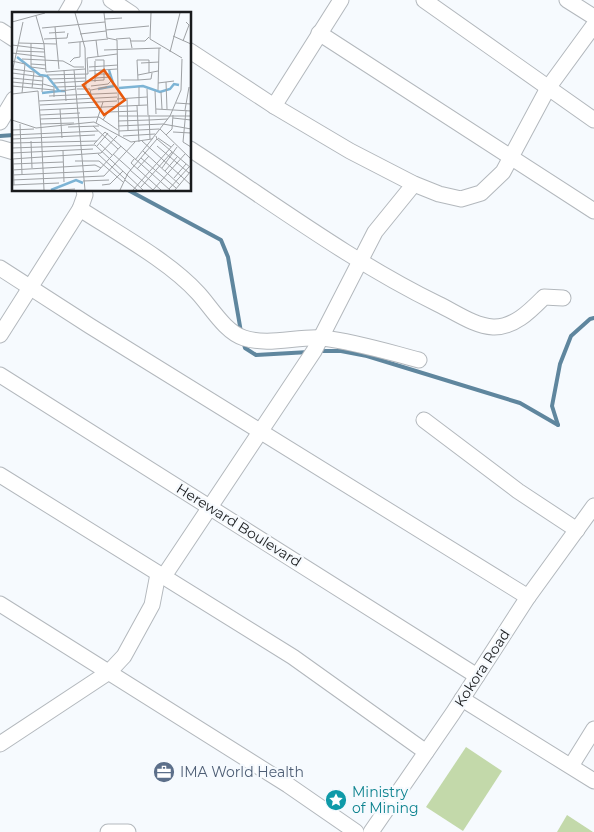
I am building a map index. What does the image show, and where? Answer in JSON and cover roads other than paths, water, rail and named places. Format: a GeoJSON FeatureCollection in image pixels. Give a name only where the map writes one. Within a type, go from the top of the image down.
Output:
{"type":"FeatureCollection","features":[{"type":"Feature","properties":{"kind":"street"},"geometry":{"type":"LineString","coordinates":[[67,12],[74,0]]}},
{"type":"Feature","properties":{"kind":"street"},"geometry":{"type":"LineString","coordinates":[[111,0],[129,12]]}},
{"type":"Feature","properties":{"kind":"street"},"geometry":{"type":"LineString","coordinates":[[274,106],[341,0]]}},
{"type":"Feature","properties":{"kind":"street"},"geometry":{"type":"LineString","coordinates":[[424,0],[594,120]]}},
{"type":"Feature","properties":{"kind":"street"},"geometry":{"type":"LineString","coordinates":[[567,0],[594,17]]}},
{"type":"Feature","properties":{"kind":"street"},"geometry":{"type":"LineString","coordinates":[[191,52],[274,106],[350,151],[414,184],[439,194],[461,199],[481,193],[502,172],[548,88],[594,25]]}},
{"type":"Feature","properties":{"kind":"street"},"geometry":{"type":"LineString","coordinates":[[0,30],[12,38]]}},
{"type":"Feature","properties":{"kind":"street"},"geometry":{"type":"LineString","coordinates":[[319,33],[512,156],[594,211]]}},
{"type":"Feature","properties":{"kind":"street"},"geometry":{"type":"LineString","coordinates":[[0,122],[12,102]]}},
{"type":"Feature","properties":{"kind":"street"},"geometry":{"type":"LineString","coordinates":[[191,151],[360,263],[466,318],[493,327],[512,324],[547,296],[563,298]]}},
{"type":"Feature","properties":{"kind":"street"},"geometry":{"type":"LineString","coordinates":[[0,744],[109,672],[124,656],[140,630],[152,605],[161,575],[210,506],[321,338],[375,232],[414,184]]}},
{"type":"Feature","properties":{"kind":"street"},"geometry":{"type":"LineString","coordinates":[[0,335],[86,196],[197,291],[230,330],[242,338],[263,341],[321,338],[347,342],[419,360]]}},
{"type":"Feature","properties":{"kind":"street"},"geometry":{"type":"LineString","coordinates":[[0,268],[29,288],[528,597]]}},
{"type":"Feature","properties":{"kind":"street","name":"Hereward Boulevard"},"geometry":{"type":"LineString","coordinates":[[0,374],[477,676]]}},
{"type":"Feature","properties":{"kind":"street"},"geometry":{"type":"LineString","coordinates":[[424,420],[518,491],[577,530]]}},
{"type":"Feature","properties":{"kind":"street"},"geometry":{"type":"LineString","coordinates":[[0,476],[326,679],[426,752]]}},
{"type":"Feature","properties":{"kind":"street","name":"Kokora Road"},"geometry":{"type":"LineString","coordinates":[[371,832],[462,699],[528,597],[594,506]]}},
{"type":"Feature","properties":{"kind":"street"},"geometry":{"type":"LineString","coordinates":[[0,604],[288,785],[356,832]]}},
{"type":"Feature","properties":{"kind":"street"},"geometry":{"type":"LineString","coordinates":[[462,699],[594,780]]}},
{"type":"Feature","properties":{"kind":"street"},"geometry":{"type":"LineString","coordinates":[[572,766],[594,729]]}},
{"type":"Feature","properties":{"kind":"street"},"geometry":{"type":"LineString","coordinates":[[108,832],[128,832]]}},
{"type":"Feature","properties":{"kind":"waterway"},"geometry":{"type":"LineString","coordinates":[[0,136],[12,135]]}},
{"type":"Feature","properties":{"kind":"waterway"},"geometry":{"type":"LineString","coordinates":[[130,191],[221,240],[228,257],[241,332]]}},
{"type":"Feature","properties":{"kind":"waterway"},"geometry":{"type":"LineString","coordinates":[[558,425],[552,406],[560,364],[571,336],[590,319],[594,318]]}},
{"type":"Feature","properties":{"kind":"waterway"},"geometry":{"type":"LineString","coordinates":[[243,341],[245,348],[256,355],[309,352]]}},
{"type":"Feature","properties":{"kind":"waterway"},"geometry":{"type":"LineString","coordinates":[[319,351],[341,351],[367,356],[520,403],[558,425]]}},
{"type":"Feature","properties":{"kind":"place","name":"IMA World Health"},"geometry":{"type":"Point","coordinates":[164,772]}},
{"type":"Feature","properties":{"kind":"place","name":"Ministry of Mining"},"geometry":{"type":"Point","coordinates":[336,800]}}]}
